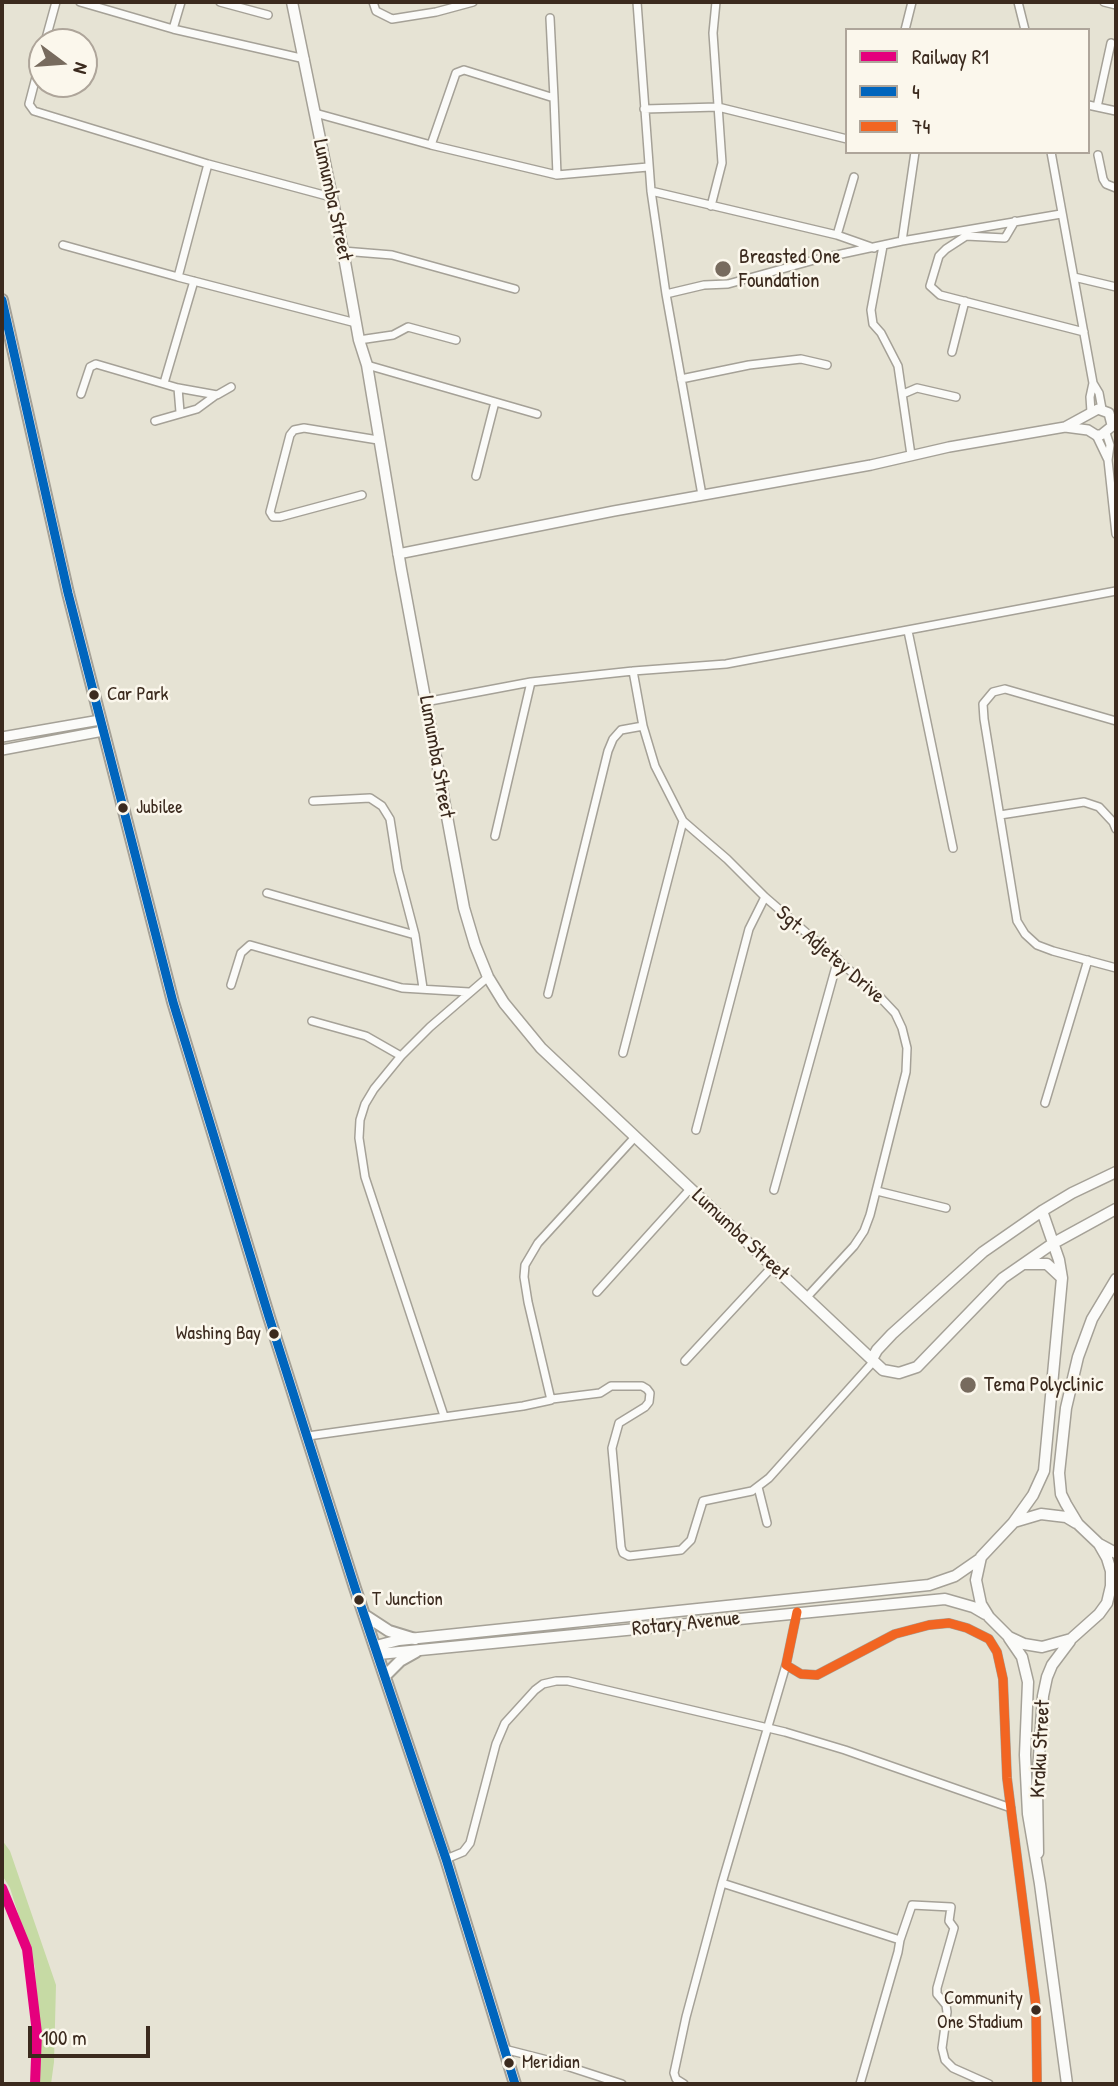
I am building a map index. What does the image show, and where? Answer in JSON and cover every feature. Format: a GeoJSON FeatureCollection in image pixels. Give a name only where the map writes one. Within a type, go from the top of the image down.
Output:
{"type":"FeatureCollection","features":[{"type":"Feature","properties":{"kind":"main road","name":"Lumumba Street"},"geometry":{"type":"LineString","coordinates":[[292,2],[306,60],[359,340],[367,365],[398,554],[464,908],[488,977],[504,1003],[541,1048],[873,1361]]}},
{"type":"Feature","properties":{"kind":"main road"},"geometry":{"type":"LineString","coordinates":[[2,300],[63,568],[173,1002],[269,1317],[446,1859],[515,2084]]}},
{"type":"Feature","properties":{"kind":"main road"},"geometry":{"type":"LineString","coordinates":[[1116,1172],[1042,1211],[968,1263],[892,1334],[877,1350],[873,1361],[892,1372],[908,1371],[916,1367],[1003,1278],[1052,1244],[1116,1209]]}},
{"type":"Feature","properties":{"kind":"main road"},"geometry":{"type":"LineString","coordinates":[[1042,1211],[1059,1260],[1062,1278],[1044,1471],[1033,1495],[981,1557],[976,1580],[977,1591],[989,1617],[1009,1637],[1024,1644],[1042,1647],[1071,1639],[1116,1595]]}},
{"type":"Feature","properties":{"kind":"main road"},"geometry":{"type":"LineString","coordinates":[[1023,1264],[1047,1264],[1062,1278]]}},
{"type":"Feature","properties":{"kind":"main road"},"geometry":{"type":"LineString","coordinates":[[1078,1524],[1059,1486],[1066,1408],[1084,1338],[1116,1279]]}},
{"type":"Feature","properties":{"kind":"main road"},"geometry":{"type":"LineString","coordinates":[[1013,1522],[1041,1514],[1066,1517],[1078,1524],[1099,1544],[1116,1553]]}},
{"type":"Feature","properties":{"kind":"main road"},"geometry":{"type":"LineString","coordinates":[[1099,1544],[1111,1571],[1107,1603]]}},
{"type":"Feature","properties":{"kind":"main road","name":"Rotary Avenue"},"geometry":{"type":"LineString","coordinates":[[377,1650],[415,1639],[929,1585],[955,1576],[981,1557]]}},
{"type":"Feature","properties":{"kind":"main road","name":"Rotary Avenue"},"geometry":{"type":"LineString","coordinates":[[377,1650],[416,1652],[945,1599],[973,1607],[989,1617]]}},
{"type":"Feature","properties":{"kind":"main road"},"geometry":{"type":"LineString","coordinates":[[705,1608],[706,1623]]}},
{"type":"Feature","properties":{"kind":"main road"},"geometry":{"type":"LineString","coordinates":[[364,1614],[388,1631],[415,1639]]}},
{"type":"Feature","properties":{"kind":"main road","name":"Kraku Street"},"geometry":{"type":"LineString","coordinates":[[1009,1637],[1022,1657],[1028,1682],[1025,1723],[1026,1788],[1032,1848],[1038,1867]]}},
{"type":"Feature","properties":{"kind":"main road","name":"Kraku Street"},"geometry":{"type":"LineString","coordinates":[[1067,2084],[1038,1867],[1037,1787],[1043,1696],[1047,1676],[1071,1639]]}},
{"type":"Feature","properties":{"kind":"main road"},"geometry":{"type":"LineString","coordinates":[[386,1675],[400,1661],[416,1652]]}},
{"type":"Feature","properties":{"kind":"street"},"geometry":{"type":"LineString","coordinates":[[49,28],[56,2]]}},
{"type":"Feature","properties":{"kind":"street"},"geometry":{"type":"LineString","coordinates":[[80,2],[173,29],[306,60]]}},
{"type":"Feature","properties":{"kind":"street"},"geometry":{"type":"LineString","coordinates":[[173,29],[181,2]]}},
{"type":"Feature","properties":{"kind":"street"},"geometry":{"type":"LineString","coordinates":[[220,2],[268,15]]}},
{"type":"Feature","properties":{"kind":"street"},"geometry":{"type":"LineString","coordinates":[[373,2],[376,11],[392,19],[436,12],[473,2]]}},
{"type":"Feature","properties":{"kind":"street"},"geometry":{"type":"LineString","coordinates":[[637,2],[651,191],[666,294],[702,495]]}},
{"type":"Feature","properties":{"kind":"street"},"geometry":{"type":"LineString","coordinates":[[711,206],[722,163],[713,33],[716,2]]}},
{"type":"Feature","properties":{"kind":"street"},"geometry":{"type":"LineString","coordinates":[[906,28],[912,2]]}},
{"type":"Feature","properties":{"kind":"street"},"geometry":{"type":"LineString","coordinates":[[1018,2],[1024,28]]}},
{"type":"Feature","properties":{"kind":"street"},"geometry":{"type":"LineString","coordinates":[[1104,2],[1116,5]]}},
{"type":"Feature","properties":{"kind":"street"},"geometry":{"type":"LineString","coordinates":[[550,18],[557,175]]}},
{"type":"Feature","properties":{"kind":"street"},"geometry":{"type":"LineString","coordinates":[[1097,107],[1111,43]]}},
{"type":"Feature","properties":{"kind":"street"},"geometry":{"type":"LineString","coordinates":[[431,145],[457,71],[464,70],[554,98]]}},
{"type":"Feature","properties":{"kind":"street"},"geometry":{"type":"LineString","coordinates":[[31,98],[31,110],[331,197]]}},
{"type":"Feature","properties":{"kind":"street"},"geometry":{"type":"LineString","coordinates":[[1090,105],[1116,111]]}},
{"type":"Feature","properties":{"kind":"street"},"geometry":{"type":"LineString","coordinates":[[644,109],[718,107],[845,139]]}},
{"type":"Feature","properties":{"kind":"street"},"geometry":{"type":"LineString","coordinates":[[315,113],[431,145],[557,175],[648,167]]}},
{"type":"Feature","properties":{"kind":"street"},"geometry":{"type":"LineString","coordinates":[[902,241],[915,154]]}},
{"type":"Feature","properties":{"kind":"street"},"geometry":{"type":"LineString","coordinates":[[1051,154],[1093,383],[1109,412],[1112,427],[1108,460],[1116,534]]}},
{"type":"Feature","properties":{"kind":"street"},"geometry":{"type":"LineString","coordinates":[[1098,155],[1103,178],[1107,184],[1116,188]]}},
{"type":"Feature","properties":{"kind":"street"},"geometry":{"type":"LineString","coordinates":[[178,277],[208,163]]}},
{"type":"Feature","properties":{"kind":"street"},"geometry":{"type":"LineString","coordinates":[[837,235],[854,177]]}},
{"type":"Feature","properties":{"kind":"street"},"geometry":{"type":"LineString","coordinates":[[651,191],[837,235],[874,248]]}},
{"type":"Feature","properties":{"kind":"street"},"geometry":{"type":"LineString","coordinates":[[666,294],[704,285],[728,284],[818,259],[902,241],[1062,214]]}},
{"type":"Feature","properties":{"kind":"street"},"geometry":{"type":"LineString","coordinates":[[1015,221],[1005,238],[966,236],[939,256],[930,286],[940,295],[1084,332]]}},
{"type":"Feature","properties":{"kind":"street"},"geometry":{"type":"LineString","coordinates":[[63,244],[356,323]]}},
{"type":"Feature","properties":{"kind":"street"},"geometry":{"type":"LineString","coordinates":[[883,246],[872,310],[873,324],[881,332],[898,366],[911,455]]}},
{"type":"Feature","properties":{"kind":"street"},"geometry":{"type":"LineString","coordinates":[[343,250],[392,255],[515,289]]}},
{"type":"Feature","properties":{"kind":"street"},"geometry":{"type":"LineString","coordinates":[[1074,276],[1116,287]]}},
{"type":"Feature","properties":{"kind":"street"},"geometry":{"type":"LineString","coordinates":[[164,383],[194,281]]}},
{"type":"Feature","properties":{"kind":"street"},"geometry":{"type":"LineString","coordinates":[[952,352],[965,301]]}},
{"type":"Feature","properties":{"kind":"street"},"geometry":{"type":"LineString","coordinates":[[359,340],[393,335],[408,327],[456,340]]}},
{"type":"Feature","properties":{"kind":"street"},"geometry":{"type":"LineString","coordinates":[[681,379],[748,365],[801,359],[827,365]]}},
{"type":"Feature","properties":{"kind":"street"},"geometry":{"type":"LineString","coordinates":[[81,394],[90,367],[96,364],[178,388],[217,395]]}},
{"type":"Feature","properties":{"kind":"street"},"geometry":{"type":"LineString","coordinates":[[367,365],[537,414]]}},
{"type":"Feature","properties":{"kind":"street"},"geometry":{"type":"LineString","coordinates":[[1093,383],[1089,414],[1092,433],[1108,460]]}},
{"type":"Feature","properties":{"kind":"street"},"geometry":{"type":"LineString","coordinates":[[155,421],[197,409],[230,387]]}},
{"type":"Feature","properties":{"kind":"street"},"geometry":{"type":"LineString","coordinates":[[178,388],[180,412]]}},
{"type":"Feature","properties":{"kind":"street"},"geometry":{"type":"LineString","coordinates":[[903,394],[917,388],[956,397]]}},
{"type":"Feature","properties":{"kind":"street"},"geometry":{"type":"LineString","coordinates":[[476,476],[495,402]]}},
{"type":"Feature","properties":{"kind":"street"},"geometry":{"type":"LineString","coordinates":[[398,554],[1065,427],[1089,414],[1109,412]]}},
{"type":"Feature","properties":{"kind":"street"},"geometry":{"type":"LineString","coordinates":[[1065,427],[1092,433],[1112,427]]}},
{"type":"Feature","properties":{"kind":"street"},"geometry":{"type":"LineString","coordinates":[[362,495],[280,517],[273,517],[270,512],[294,430],[304,428],[378,440]]}},
{"type":"Feature","properties":{"kind":"street"},"geometry":{"type":"LineString","coordinates":[[425,702],[531,682],[726,664],[1116,591]]}},
{"type":"Feature","properties":{"kind":"street"},"geometry":{"type":"LineString","coordinates":[[908,631],[953,848]]}},
{"type":"Feature","properties":{"kind":"street","name":"Sgt. Adjetey Drive"},"geometry":{"type":"LineString","coordinates":[[633,671],[643,726],[655,766],[683,821],[727,859],[765,898],[838,959],[895,1013],[902,1028],[907,1048],[906,1072],[877,1191],[864,1231],[854,1246],[807,1297]]}},
{"type":"Feature","properties":{"kind":"street"},"geometry":{"type":"LineString","coordinates":[[495,836],[531,682]]}},
{"type":"Feature","properties":{"kind":"street"},"geometry":{"type":"LineString","coordinates":[[1116,721],[1005,690],[993,692],[984,704],[984,719],[1017,921],[1037,945],[1116,968]]}},
{"type":"Feature","properties":{"kind":"street"},"geometry":{"type":"LineString","coordinates":[[2,737],[102,725]]}},
{"type":"Feature","properties":{"kind":"street"},"geometry":{"type":"LineString","coordinates":[[2,750],[102,725]]}},
{"type":"Feature","properties":{"kind":"street"},"geometry":{"type":"LineString","coordinates":[[548,994],[608,751],[621,730],[643,726]]}},
{"type":"Feature","properties":{"kind":"street"},"geometry":{"type":"LineString","coordinates":[[313,801],[370,797],[382,806],[390,819],[398,870],[415,935],[423,988]]}},
{"type":"Feature","properties":{"kind":"street"},"geometry":{"type":"LineString","coordinates":[[1000,815],[1084,802],[1099,807],[1116,829]]}},
{"type":"Feature","properties":{"kind":"street"},"geometry":{"type":"LineString","coordinates":[[623,1053],[683,821]]}},
{"type":"Feature","properties":{"kind":"street"},"geometry":{"type":"LineString","coordinates":[[267,893],[415,935]]}},
{"type":"Feature","properties":{"kind":"street"},"geometry":{"type":"LineString","coordinates":[[696,1130],[749,929],[765,898]]}},
{"type":"Feature","properties":{"kind":"street"},"geometry":{"type":"LineString","coordinates":[[231,985],[241,953],[250,945],[402,988],[469,992]]}},
{"type":"Feature","properties":{"kind":"street"},"geometry":{"type":"LineString","coordinates":[[774,1190],[838,959]]}},
{"type":"Feature","properties":{"kind":"street"},"geometry":{"type":"LineString","coordinates":[[1045,1102],[1088,960]]}},
{"type":"Feature","properties":{"kind":"street"},"geometry":{"type":"LineString","coordinates":[[444,1416],[365,1177],[360,1120],[374,1089],[401,1056],[488,977]]}},
{"type":"Feature","properties":{"kind":"street"},"geometry":{"type":"LineString","coordinates":[[312,1021],[366,1036],[401,1056]]}},
{"type":"Feature","properties":{"kind":"street"},"geometry":{"type":"LineString","coordinates":[[552,1399],[527,1295],[525,1265],[538,1243],[635,1137]]}},
{"type":"Feature","properties":{"kind":"street"},"geometry":{"type":"LineString","coordinates":[[597,1292],[690,1189]]}},
{"type":"Feature","properties":{"kind":"street"},"geometry":{"type":"LineString","coordinates":[[877,1191],[946,1208]]}},
{"type":"Feature","properties":{"kind":"street"},"geometry":{"type":"LineString","coordinates":[[685,1361],[773,1266]]}},
{"type":"Feature","properties":{"kind":"street"},"geometry":{"type":"LineString","coordinates":[[309,1436],[532,1404],[600,1392],[611,1386],[642,1386],[650,1393],[645,1407],[619,1423],[612,1448],[621,1547],[629,1556],[681,1550],[691,1540],[703,1501],[740,1495],[758,1487],[789,1458],[873,1361]]}},
{"type":"Feature","properties":{"kind":"street"},"geometry":{"type":"LineString","coordinates":[[758,1487],[767,1523]]}},
{"type":"Feature","properties":{"kind":"street"},"geometry":{"type":"LineString","coordinates":[[684,2084],[676,2079],[674,2073],[686,2017],[786,1665],[797,1612]]}},
{"type":"Feature","properties":{"kind":"street"},"geometry":{"type":"LineString","coordinates":[[786,1665],[801,1674],[817,1675],[895,1634],[949,1623],[989,1639],[997,1652],[1003,1679],[1005,1763],[1036,2007],[1037,2084]]}},
{"type":"Feature","properties":{"kind":"street"},"geometry":{"type":"LineString","coordinates":[[446,1859],[463,1852],[470,1843],[496,1744],[505,1723],[543,1684],[556,1681],[568,1681],[767,1728],[845,1750],[1011,1808]]}},
{"type":"Feature","properties":{"kind":"street"},"geometry":{"type":"LineString","coordinates":[[722,1883],[900,1940]]}},
{"type":"Feature","properties":{"kind":"street"},"geometry":{"type":"LineString","coordinates":[[860,2084],[912,1905],[951,1907],[949,1921],[954,1928],[937,1988],[937,1994],[946,2005],[947,2012],[942,2048],[945,2060],[953,2068],[989,2084]]}},
{"type":"Feature","properties":{"kind":"street"},"geometry":{"type":"LineString","coordinates":[[504,2049],[622,2084]]}},
{"type":"Feature","properties":{"kind":"green space"},"geometry":{"type":"Polygon","coordinates":[[[2,1840],[10,1851],[56,1985],[51,2084],[36,2084],[40,2040],[35,1967],[10,1888],[2,1875],[2,1840]]]}},
{"type":"Feature","properties":{"kind":"rail line","name":"R1"},"geometry":{"type":"LineString","coordinates":[[2,1888],[27,1949],[37,2033],[35,2084]]}},
{"type":"Feature","properties":{"kind":"transit line","name":"4"},"geometry":{"type":"LineString","coordinates":[[2,300],[68,593],[173,1002],[269,1317],[355,1588],[446,1859],[515,2084]]}},
{"type":"Feature","properties":{"kind":"transit line","name":"74"},"geometry":{"type":"LineString","coordinates":[[797,1612],[786,1665],[801,1674],[817,1675],[895,1634],[929,1625],[949,1623],[967,1628],[989,1639],[997,1652],[1003,1679],[1007,1778],[1036,2007],[1037,2084]]}},
{"type":"Feature","properties":{"kind":"place","name":"Breasted One Foundation"},"geometry":{"type":"Point","coordinates":[723,269]}},
{"type":"Feature","properties":{"kind":"place","name":"Car Park"},"geometry":{"type":"Point","coordinates":[94,695]}},
{"type":"Feature","properties":{"kind":"place","name":"Jubilee"},"geometry":{"type":"Point","coordinates":[123,808]}},
{"type":"Feature","properties":{"kind":"place","name":"Washing Bay"},"geometry":{"type":"Point","coordinates":[274,1334]}},
{"type":"Feature","properties":{"kind":"place","name":"Tema Polyclinic"},"geometry":{"type":"Point","coordinates":[968,1385]}},
{"type":"Feature","properties":{"kind":"place","name":"T Junction"},"geometry":{"type":"Point","coordinates":[359,1600]}},
{"type":"Feature","properties":{"kind":"place","name":"Community One Stadium"},"geometry":{"type":"Point","coordinates":[1036,2010]}},
{"type":"Feature","properties":{"kind":"place","name":"Meridian"},"geometry":{"type":"Point","coordinates":[509,2063]}}]}
